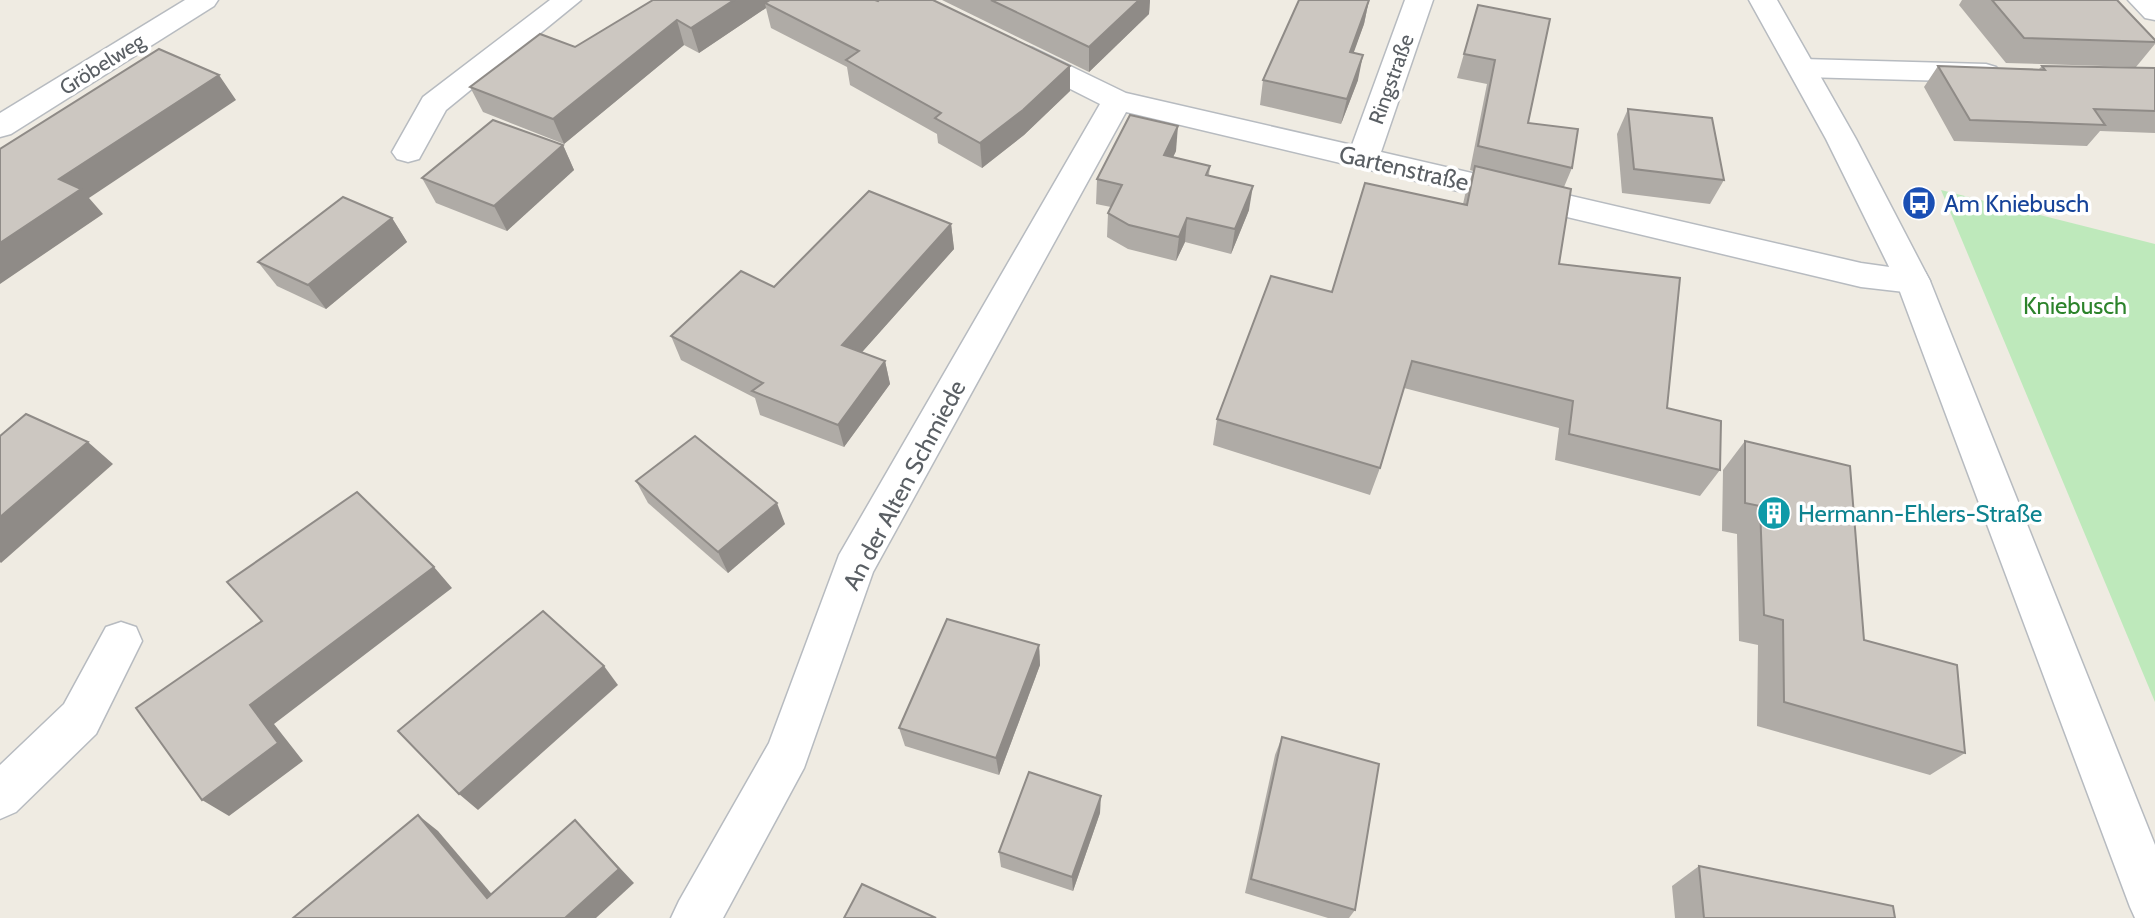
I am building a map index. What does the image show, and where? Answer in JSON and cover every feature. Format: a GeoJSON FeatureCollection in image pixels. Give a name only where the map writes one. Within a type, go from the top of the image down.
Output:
{"type":"FeatureCollection","features":[{"type":"Feature","properties":{"kind":"street","name":"Gröbelweg"},"geometry":{"type":"LineString","coordinates":[[0,127],[204,0]]}},
{"type":"Feature","properties":{"kind":"street"},"geometry":{"type":"LineString","coordinates":[[408,152],[434,104],[567,0]]}},
{"type":"Feature","properties":{"kind":"street","name":"Ringstraße"},"geometry":{"type":"LineString","coordinates":[[1363,158],[1419,0]]}},
{"type":"Feature","properties":{"kind":"street"},"geometry":{"type":"LineString","coordinates":[[1763,0],[1873,198],[1913,281],[2155,907]]}},
{"type":"Feature","properties":{"kind":"street"},"geometry":{"type":"LineString","coordinates":[[2142,0],[2155,12]]}},
{"type":"Feature","properties":{"kind":"street","name":"Gartenstraße"},"geometry":{"type":"LineString","coordinates":[[996,40],[1117,100],[1861,275],[1913,281]]}},
{"type":"Feature","properties":{"kind":"street"},"geometry":{"type":"LineString","coordinates":[[1803,68],[2007,74]]}},
{"type":"Feature","properties":{"kind":"street","name":"An der Alten Schmiede"},"geometry":{"type":"LineString","coordinates":[[696,918],[788,753],[854,568],[1117,100]]}},
{"type":"Feature","properties":{"kind":"street"},"geometry":{"type":"LineString","coordinates":[[0,796],[80,719],[121,641]]}},
{"type":"Feature","properties":{"kind":"green space","name":"Kniebusch"},"geometry":{"type":"Polygon","coordinates":[[[1941,190],[2155,244],[2155,702],[1941,190]]]}},
{"type":"Feature","properties":{"kind":"building"},"geometry":{"type":"Polygon","coordinates":[[[653,0],[734,0],[691,28],[677,20],[553,119],[470,87],[540,34],[575,47],[653,0]]]}},
{"type":"Feature","properties":{"kind":"building"},"geometry":{"type":"Polygon","coordinates":[[[770,0],[933,0],[1070,66],[1023,110],[980,143],[935,118],[941,113],[846,60],[859,51],[765,3],[770,0]]]}},
{"type":"Feature","properties":{"kind":"building"},"geometry":{"type":"Polygon","coordinates":[[[991,0],[1139,0],[1089,47],[991,0]]]}},
{"type":"Feature","properties":{"kind":"building"},"geometry":{"type":"Polygon","coordinates":[[[1299,0],[1369,0],[1350,52],[1363,55],[1347,99],[1263,80],[1299,0]]]}},
{"type":"Feature","properties":{"kind":"building"},"geometry":{"type":"Polygon","coordinates":[[[1992,0],[2117,0],[2155,42],[2024,38],[1992,0]]]}},
{"type":"Feature","properties":{"kind":"building"},"geometry":{"type":"Polygon","coordinates":[[[1478,5],[1550,19],[1528,123],[1578,129],[1572,168],[1478,146],[1495,60],[1464,54],[1478,5]]]}},
{"type":"Feature","properties":{"kind":"building"},"geometry":{"type":"Polygon","coordinates":[[[159,49],[219,75],[59,179],[81,189],[0,243],[0,149],[159,49]]]}},
{"type":"Feature","properties":{"kind":"building"},"geometry":{"type":"Polygon","coordinates":[[[1938,66],[2045,70],[2042,66],[2155,68],[2155,111],[2094,109],[2105,125],[1970,120],[1938,66]]]}},
{"type":"Feature","properties":{"kind":"building"},"geometry":{"type":"Polygon","coordinates":[[[1628,109],[1712,118],[1724,180],[1634,169],[1628,109]]]}},
{"type":"Feature","properties":{"kind":"building"},"geometry":{"type":"Polygon","coordinates":[[[1130,115],[1178,126],[1164,155],[1210,166],[1206,175],[1253,186],[1235,229],[1187,218],[1179,237],[1129,225],[1108,213],[1122,185],[1097,179],[1130,115]]]}},
{"type":"Feature","properties":{"kind":"building"},"geometry":{"type":"Polygon","coordinates":[[[493,120],[563,145],[494,206],[422,178],[493,120]]]}},
{"type":"Feature","properties":{"kind":"building"},"geometry":{"type":"Polygon","coordinates":[[[1475,166],[1571,189],[1559,264],[1680,278],[1667,408],[1721,421],[1720,470],[1569,434],[1573,401],[1412,361],[1380,468],[1217,419],[1271,276],[1332,292],[1365,183],[1467,205],[1475,166]]]}},
{"type":"Feature","properties":{"kind":"building"},"geometry":{"type":"Polygon","coordinates":[[[869,191],[951,224],[842,345],[885,361],[838,425],[752,391],[763,383],[671,336],[741,271],[774,287],[869,191]]]}},
{"type":"Feature","properties":{"kind":"building"},"geometry":{"type":"Polygon","coordinates":[[[343,197],[392,218],[308,285],[258,262],[343,197]]]}},
{"type":"Feature","properties":{"kind":"building"},"geometry":{"type":"Polygon","coordinates":[[[26,414],[88,442],[0,517],[0,436],[26,414]]]}},
{"type":"Feature","properties":{"kind":"building"},"geometry":{"type":"Polygon","coordinates":[[[695,436],[777,503],[718,552],[636,481],[695,436]]]}},
{"type":"Feature","properties":{"kind":"building"},"geometry":{"type":"Polygon","coordinates":[[[1745,441],[1850,466],[1864,640],[1957,665],[1965,753],[1784,702],[1783,620],[1764,615],[1760,506],[1745,503],[1745,441]]]}},
{"type":"Feature","properties":{"kind":"building"},"geometry":{"type":"Polygon","coordinates":[[[357,492],[434,567],[250,705],[278,743],[202,800],[136,708],[262,621],[227,582],[357,492]]]}},
{"type":"Feature","properties":{"kind":"building"},"geometry":{"type":"Polygon","coordinates":[[[543,611],[604,666],[459,794],[398,731],[543,611]]]}},
{"type":"Feature","properties":{"kind":"building"},"geometry":{"type":"Polygon","coordinates":[[[947,619],[1039,645],[996,758],[899,728],[947,619]]]}},
{"type":"Feature","properties":{"kind":"building"},"geometry":{"type":"Polygon","coordinates":[[[1282,737],[1379,764],[1355,910],[1251,879],[1282,737]]]}},
{"type":"Feature","properties":{"kind":"building"},"geometry":{"type":"Polygon","coordinates":[[[1029,772],[1101,796],[1072,877],[999,852],[1029,772]]]}},
{"type":"Feature","properties":{"kind":"building"},"geometry":{"type":"Polygon","coordinates":[[[418,815],[487,898],[575,820],[619,869],[565,918],[293,918],[418,815]]]}},
{"type":"Feature","properties":{"kind":"building"},"geometry":{"type":"Polygon","coordinates":[[[1699,866],[1893,906],[1895,918],[1704,918],[1699,866]]]}},
{"type":"Feature","properties":{"kind":"building"},"geometry":{"type":"Polygon","coordinates":[[[862,884],[936,918],[844,918],[862,884]]]}},
{"type":"Feature","properties":{"kind":"place","name":"Am Kniebusch"},"geometry":{"type":"Point","coordinates":[1919,203]}},
{"type":"Feature","properties":{"kind":"place","name":"Hermann-Ehlers-Straße"},"geometry":{"type":"Point","coordinates":[1774,513]}}]}
